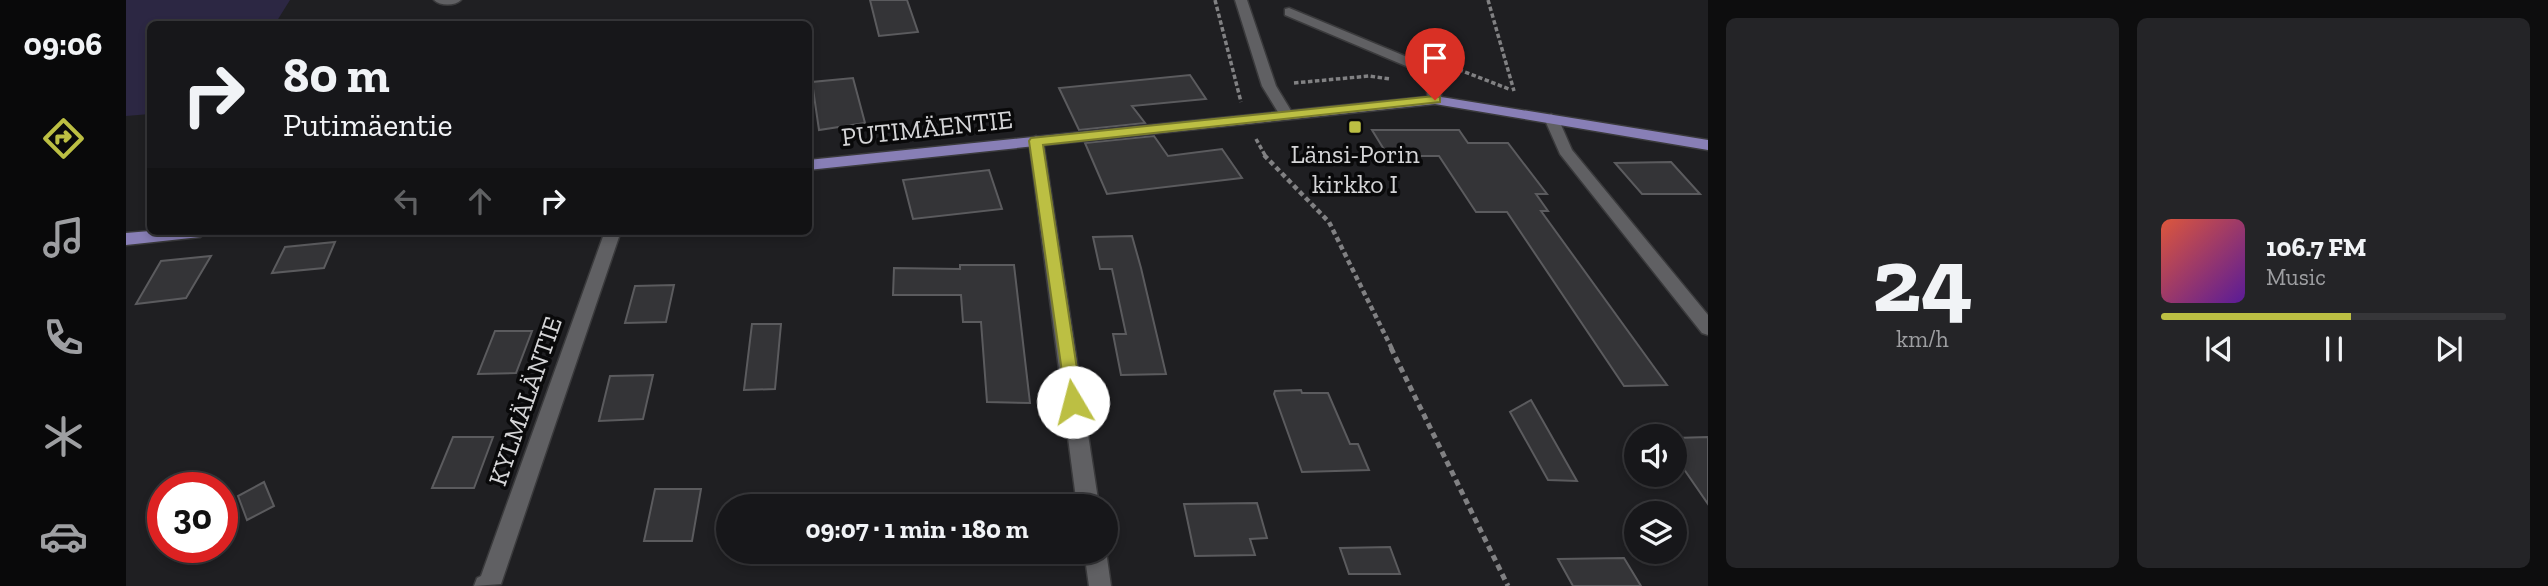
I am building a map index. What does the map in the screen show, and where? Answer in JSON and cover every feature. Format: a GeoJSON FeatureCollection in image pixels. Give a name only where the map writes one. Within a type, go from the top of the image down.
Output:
{"type":"FeatureCollection","features":[{"type":"Feature","properties":{"kind":"main road","name":"PUTIMÄENTIE"},"geometry":{"type":"LineString","coordinates":[[812,165],[1435,100],[1708,145]]}},
{"type":"Feature","properties":{"kind":"main road"},"geometry":{"type":"LineString","coordinates":[[126,239],[163,235]]}},
{"type":"Feature","properties":{"kind":"street"},"geometry":{"type":"LineString","coordinates":[[440,0],[455,0]]}},
{"type":"Feature","properties":{"kind":"street"},"geometry":{"type":"LineString","coordinates":[[1241,0],[1269,86],[1286,114]]}},
{"type":"Feature","properties":{"kind":"street"},"geometry":{"type":"LineString","coordinates":[[1289,12],[1431,72],[1435,100]]}},
{"type":"Feature","properties":{"kind":"street"},"geometry":{"type":"LineString","coordinates":[[1551,118],[1565,151],[1708,328]]}},
{"type":"Feature","properties":{"kind":"street"},"geometry":{"type":"LineString","coordinates":[[1036,141],[1086,494]]}},
{"type":"Feature","properties":{"kind":"street","name":"KYLMÄLÄNTIE"},"geometry":{"type":"LineString","coordinates":[[485,586],[490,583],[611,235]]}},
{"type":"Feature","properties":{"kind":"street"},"geometry":{"type":"LineString","coordinates":[[1097,564],[1100,586]]}},
{"type":"Feature","properties":{"kind":"path"},"geometry":{"type":"LineString","coordinates":[[1215,0],[1246,118],[1264,155],[1329,222],[1508,586]]}},
{"type":"Feature","properties":{"kind":"path"},"geometry":{"type":"LineString","coordinates":[[1488,0],[1514,91]]}},
{"type":"Feature","properties":{"kind":"shaded area"},"geometry":{"type":"Polygon","coordinates":[[[126,0],[290,0],[277,21],[147,21],[147,114],[126,116],[126,0]]]}},
{"type":"Feature","properties":{"kind":"building"},"geometry":{"type":"Polygon","coordinates":[[[870,0],[907,0],[918,32],[879,36],[870,0]]]}},
{"type":"Feature","properties":{"kind":"building"},"geometry":{"type":"Polygon","coordinates":[[[1190,75],[1206,99],[1132,106],[1145,123],[1079,130],[1059,88],[1190,75]]]}},
{"type":"Feature","properties":{"kind":"building"},"geometry":{"type":"Polygon","coordinates":[[[853,78],[865,123],[819,130],[812,82],[853,78]]]}},
{"type":"Feature","properties":{"kind":"building"},"geometry":{"type":"Polygon","coordinates":[[[1372,130],[1459,130],[1468,143],[1508,143],[1547,194],[1536,194],[1548,211],[1541,211],[1667,385],[1624,386],[1507,212],[1476,212],[1439,156],[1388,156],[1372,130]]]}},
{"type":"Feature","properties":{"kind":"building"},"geometry":{"type":"Polygon","coordinates":[[[1154,136],[1168,156],[1222,149],[1242,178],[1107,194],[1085,143],[1154,136]]]}},
{"type":"Feature","properties":{"kind":"building"},"geometry":{"type":"Polygon","coordinates":[[[1671,162],[1700,194],[1642,194],[1615,163],[1671,162]]]}},
{"type":"Feature","properties":{"kind":"building"},"geometry":{"type":"Polygon","coordinates":[[[989,170],[1002,209],[913,219],[903,180],[989,170]]]}},
{"type":"Feature","properties":{"kind":"building"},"geometry":{"type":"Polygon","coordinates":[[[1132,236],[1166,374],[1121,375],[1113,334],[1126,334],[1112,269],[1100,269],[1093,237],[1132,236]]]}},
{"type":"Feature","properties":{"kind":"building"},"geometry":{"type":"Polygon","coordinates":[[[335,242],[324,268],[272,273],[285,247],[335,242]]]}},
{"type":"Feature","properties":{"kind":"building"},"geometry":{"type":"Polygon","coordinates":[[[211,256],[186,298],[136,304],[161,261],[211,256]]]}},
{"type":"Feature","properties":{"kind":"building"},"geometry":{"type":"Polygon","coordinates":[[[960,265],[1014,265],[1030,403],[987,402],[981,322],[963,322],[961,295],[893,295],[894,268],[960,269],[960,265]]]}},
{"type":"Feature","properties":{"kind":"building"},"geometry":{"type":"Polygon","coordinates":[[[674,285],[666,322],[625,323],[635,286],[674,285]]]}},
{"type":"Feature","properties":{"kind":"building"},"geometry":{"type":"Polygon","coordinates":[[[752,324],[781,324],[775,389],[744,390],[752,324]]]}},
{"type":"Feature","properties":{"kind":"building"},"geometry":{"type":"Polygon","coordinates":[[[495,331],[532,331],[516,373],[478,374],[495,331]]]}},
{"type":"Feature","properties":{"kind":"building"},"geometry":{"type":"Polygon","coordinates":[[[653,375],[643,419],[599,421],[610,376],[653,375]]]}},
{"type":"Feature","properties":{"kind":"building"},"geometry":{"type":"Polygon","coordinates":[[[1301,390],[1302,393],[1328,393],[1350,444],[1358,444],[1369,470],[1302,472],[1274,394],[1275,391],[1301,390]]]}},
{"type":"Feature","properties":{"kind":"building"},"geometry":{"type":"Polygon","coordinates":[[[1531,400],[1577,481],[1548,480],[1510,412],[1531,400]]]}},
{"type":"Feature","properties":{"kind":"building"},"geometry":{"type":"Polygon","coordinates":[[[453,437],[493,437],[474,488],[432,488],[453,437]]]}},
{"type":"Feature","properties":{"kind":"building"},"geometry":{"type":"Polygon","coordinates":[[[1708,437],[1708,504],[1687,474],[1687,438],[1708,437]]]}},
{"type":"Feature","properties":{"kind":"building"},"geometry":{"type":"Polygon","coordinates":[[[264,482],[274,506],[247,520],[238,496],[264,482]]]}},
{"type":"Feature","properties":{"kind":"building"},"geometry":{"type":"Polygon","coordinates":[[[655,489],[701,489],[692,541],[644,541],[655,489]]]}},
{"type":"Feature","properties":{"kind":"building"},"geometry":{"type":"Polygon","coordinates":[[[1257,503],[1267,538],[1250,539],[1255,555],[1195,556],[1184,504],[1257,503]]]}},
{"type":"Feature","properties":{"kind":"building"},"geometry":{"type":"Polygon","coordinates":[[[1390,547],[1400,574],[1349,574],[1340,548],[1390,547]]]}},
{"type":"Feature","properties":{"kind":"building"},"geometry":{"type":"Polygon","coordinates":[[[1624,558],[1624,564],[1628,564],[1641,586],[1573,586],[1558,559],[1624,558]]]}},
{"type":"Feature","properties":{"kind":"place","name":"Länsi-Porin kirkko I"},"geometry":{"type":"Point","coordinates":[1355,127]}},
{"type":"Feature","properties":{"kind":"route"},"geometry":{"type":"LineString","coordinates":[[1073,402],[1036,141],[1435,100]]}}]}
